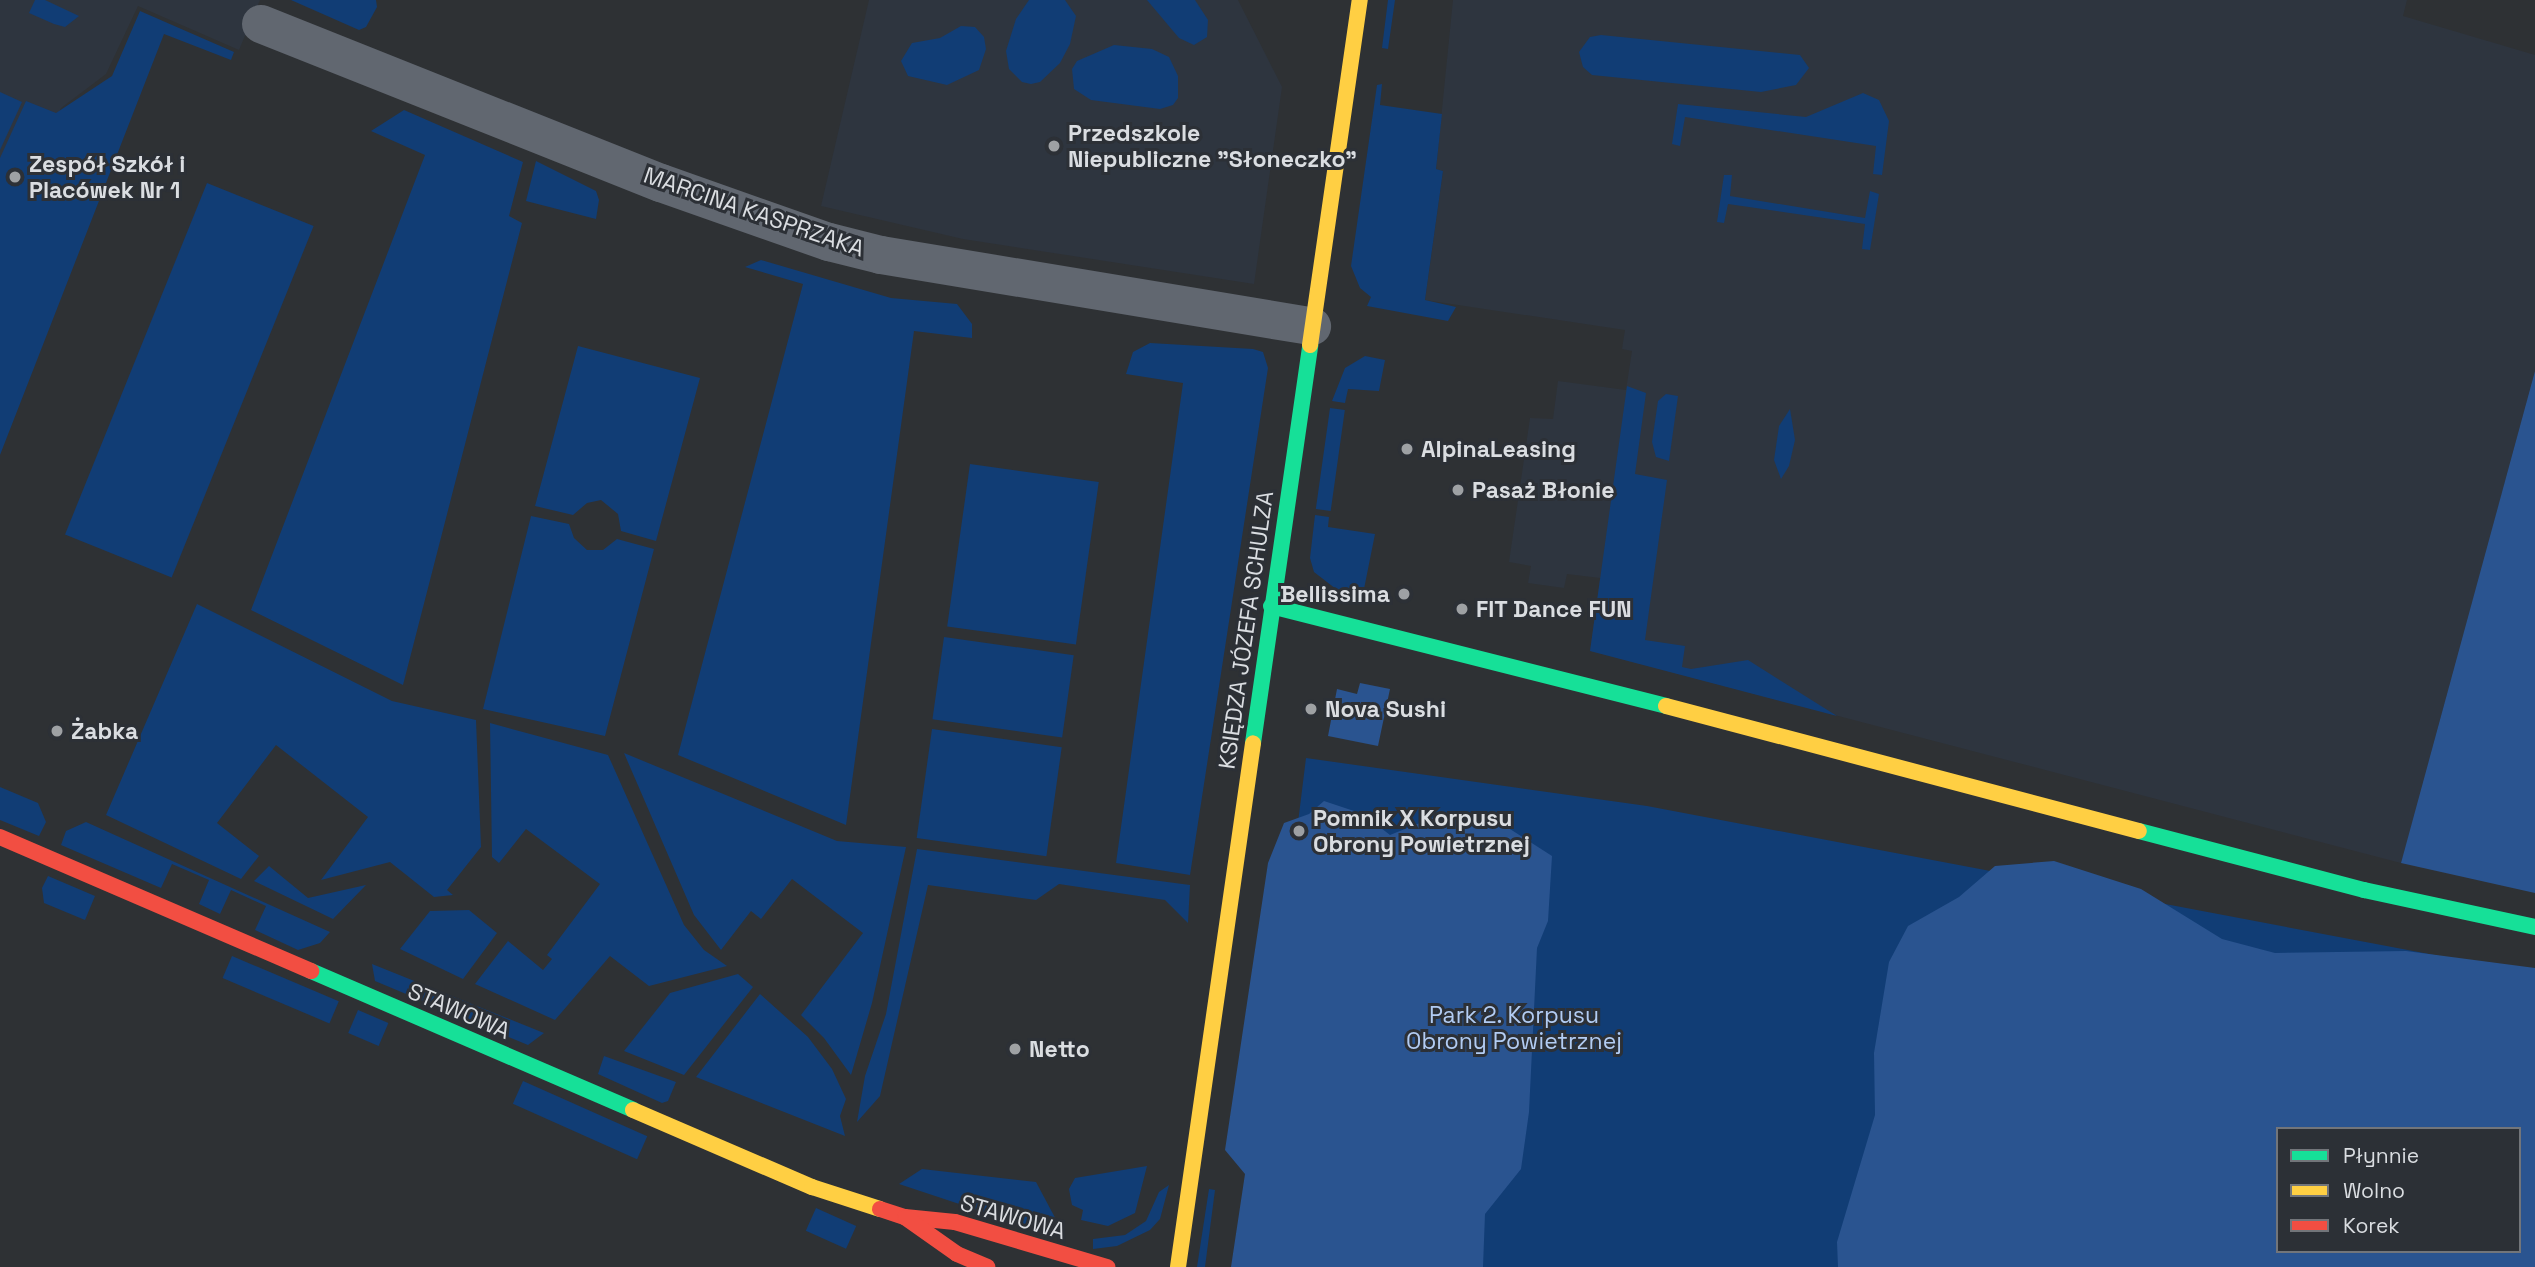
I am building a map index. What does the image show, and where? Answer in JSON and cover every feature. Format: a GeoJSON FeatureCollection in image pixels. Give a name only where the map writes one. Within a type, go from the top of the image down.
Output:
{"type":"FeatureCollection","features":[{"type":"Feature","properties":{"kind":"street","name":"KSIĘDZA JÓZEFA SCHULZA"},"geometry":{"type":"LineString","coordinates":[[1178,1267],[1360,0]]}},
{"type":"Feature","properties":{"kind":"street","name":"MARCINA KASPRZAKA"},"geometry":{"type":"LineString","coordinates":[[261,24],[661,183],[829,242],[881,255],[1312,326]]}},
{"type":"Feature","properties":{"kind":"street"},"geometry":{"type":"LineString","coordinates":[[1271,606],[1356,624],[2364,890],[2535,927]]}},
{"type":"Feature","properties":{"kind":"street","name":"STAWOWA"},"geometry":{"type":"LineString","coordinates":[[0,836],[764,1168],[905,1217],[955,1222],[1107,1267]]}},
{"type":"Feature","properties":{"kind":"street","name":"STAWOWA"},"geometry":{"type":"LineString","coordinates":[[905,1217],[957,1254],[988,1267]]}},
{"type":"Feature","properties":{"kind":"shaded area"},"geometry":{"type":"Polygon","coordinates":[[[0,0],[260,0],[239,50],[138,6],[106,74],[61,108],[0,246],[0,0]]]}},
{"type":"Feature","properties":{"kind":"shaded area","name":"Przedszkole Niepubliczne \"Słoneczko\""},"geometry":{"type":"Polygon","coordinates":[[[869,0],[1238,0],[1282,87],[1254,284],[963,239],[821,206],[869,0]]]}},
{"type":"Feature","properties":{"kind":"shaded area"},"geometry":{"type":"Polygon","coordinates":[[[1453,0],[2407,0],[2403,16],[2535,55],[2535,371],[2401,863],[1590,651],[1600,578],[1567,574],[1564,588],[1528,583],[1531,566],[1509,562],[1530,418],[1553,419],[1558,381],[1626,390],[1632,351],[1622,349],[1625,330],[1425,300],[1443,171],[1436,169],[1453,0]]]}},
{"type":"Feature","properties":{"kind":"green space"},"geometry":{"type":"Polygon","coordinates":[[[35,0],[45,0],[79,16],[65,27],[54,24],[29,13],[35,0]]]}},
{"type":"Feature","properties":{"kind":"green space"},"geometry":{"type":"Polygon","coordinates":[[[291,0],[376,0],[377,7],[366,27],[359,30],[291,0]]]}},
{"type":"Feature","properties":{"kind":"green space"},"geometry":{"type":"Polygon","coordinates":[[[1029,0],[1065,0],[1076,16],[1070,44],[1060,63],[1040,82],[1031,84],[1022,82],[1009,69],[1006,51],[1016,19],[1029,0]]]}},
{"type":"Feature","properties":{"kind":"green space"},"geometry":{"type":"Polygon","coordinates":[[[1147,0],[1195,0],[1208,20],[1207,37],[1194,45],[1179,38],[1147,0]]]}},
{"type":"Feature","properties":{"kind":"green space"},"geometry":{"type":"Polygon","coordinates":[[[1388,0],[1395,0],[1388,49],[1382,48],[1388,0]]]}},
{"type":"Feature","properties":{"kind":"green space"},"geometry":{"type":"Polygon","coordinates":[[[140,11],[234,52],[231,60],[164,34],[0,455],[0,158],[26,101],[56,113],[112,76],[140,11]]]}},
{"type":"Feature","properties":{"kind":"green space"},"geometry":{"type":"Polygon","coordinates":[[[961,26],[975,27],[984,37],[986,49],[979,70],[947,85],[908,76],[901,61],[912,43],[940,38],[961,26]]]}},
{"type":"Feature","properties":{"kind":"green space"},"geometry":{"type":"Polygon","coordinates":[[[1601,35],[1800,55],[1809,68],[1796,85],[1761,92],[1592,75],[1583,67],[1579,52],[1590,37],[1601,35]]]}},
{"type":"Feature","properties":{"kind":"green space"},"geometry":{"type":"Polygon","coordinates":[[[1114,45],[1152,49],[1169,57],[1178,76],[1178,98],[1173,105],[1160,109],[1091,100],[1074,89],[1072,69],[1077,61],[1114,45]]]}},
{"type":"Feature","properties":{"kind":"green space"},"geometry":{"type":"Polygon","coordinates":[[[1382,84],[1380,105],[1442,114],[1436,169],[1443,171],[1425,300],[1456,307],[1448,321],[1367,306],[1371,297],[1360,288],[1351,266],[1377,85],[1382,84]]]}},
{"type":"Feature","properties":{"kind":"green space"},"geometry":{"type":"Polygon","coordinates":[[[0,92],[22,102],[0,150],[0,92]]]}},
{"type":"Feature","properties":{"kind":"green space"},"geometry":{"type":"Polygon","coordinates":[[[1863,93],[1879,100],[1889,121],[1882,175],[1873,174],[1876,146],[1685,117],[1680,146],[1672,144],[1678,104],[1806,117],[1863,93]]]}},
{"type":"Feature","properties":{"kind":"green space"},"geometry":{"type":"Polygon","coordinates":[[[404,110],[523,162],[509,216],[522,223],[403,685],[251,610],[425,155],[371,131],[404,110]]]}},
{"type":"Feature","properties":{"kind":"green space"},"geometry":{"type":"Polygon","coordinates":[[[536,161],[596,191],[599,200],[596,219],[526,201],[536,161]]]}},
{"type":"Feature","properties":{"kind":"green space"},"geometry":{"type":"Polygon","coordinates":[[[1724,175],[1732,175],[1730,196],[1865,218],[1870,191],[1879,194],[1870,250],[1862,249],[1865,224],[1728,204],[1724,223],[1717,222],[1724,175]]]}},
{"type":"Feature","properties":{"kind":"green space"},"geometry":{"type":"Polygon","coordinates":[[[207,183],[314,226],[172,577],[65,534],[207,183]]]}},
{"type":"Feature","properties":{"kind":"green space"},"geometry":{"type":"Polygon","coordinates":[[[761,260],[891,298],[957,304],[972,324],[972,338],[914,331],[846,825],[678,755],[803,284],[745,267],[761,260]]]}},
{"type":"Feature","properties":{"kind":"green space"},"geometry":{"type":"Polygon","coordinates":[[[1150,343],[1253,349],[1263,352],[1268,368],[1190,875],[1116,863],[1183,383],[1126,374],[1133,352],[1150,343]]]}},
{"type":"Feature","properties":{"kind":"green space"},"geometry":{"type":"Polygon","coordinates":[[[578,346],[700,378],[656,541],[621,531],[618,514],[601,500],[587,503],[573,515],[535,506],[578,346]]]}},
{"type":"Feature","properties":{"kind":"green space"},"geometry":{"type":"Polygon","coordinates":[[[1365,356],[1385,360],[1379,391],[1348,389],[1345,403],[1332,401],[1345,368],[1365,356]]]}},
{"type":"Feature","properties":{"kind":"green space"},"geometry":{"type":"Polygon","coordinates":[[[2535,371],[2535,893],[2401,863],[2535,371]]]}},
{"type":"Feature","properties":{"kind":"green space"},"geometry":{"type":"Polygon","coordinates":[[[1627,386],[1646,393],[1635,474],[1667,480],[1645,640],[1685,646],[1682,667],[1691,669],[1748,660],[1837,716],[1590,651],[1627,386]]]}},
{"type":"Feature","properties":{"kind":"green space"},"geometry":{"type":"Polygon","coordinates":[[[1666,394],[1678,396],[1669,461],[1656,457],[1652,442],[1658,401],[1666,394]]]}},
{"type":"Feature","properties":{"kind":"green space"},"geometry":{"type":"Polygon","coordinates":[[[1330,408],[1345,410],[1331,511],[1316,509],[1330,408]]]}},
{"type":"Feature","properties":{"kind":"green space"},"geometry":{"type":"Polygon","coordinates":[[[1790,409],[1795,440],[1789,466],[1781,479],[1774,460],[1779,426],[1790,409]]]}},
{"type":"Feature","properties":{"kind":"green space"},"geometry":{"type":"Polygon","coordinates":[[[970,464],[1099,482],[1076,644],[947,626],[970,464]]]}},
{"type":"Feature","properties":{"kind":"green space"},"geometry":{"type":"Polygon","coordinates":[[[1315,515],[1329,517],[1328,527],[1375,534],[1363,594],[1336,589],[1314,572],[1310,558],[1315,515]]]}},
{"type":"Feature","properties":{"kind":"green space"},"geometry":{"type":"Polygon","coordinates":[[[531,516],[569,524],[574,538],[587,550],[603,550],[617,539],[654,549],[605,736],[483,709],[531,516]]]}},
{"type":"Feature","properties":{"kind":"green space"},"geometry":{"type":"Polygon","coordinates":[[[197,604],[392,701],[476,720],[481,847],[447,890],[453,895],[434,897],[390,862],[321,880],[368,817],[276,745],[217,823],[259,856],[241,879],[106,815],[197,604]]]}},
{"type":"Feature","properties":{"kind":"green space"},"geometry":{"type":"Polygon","coordinates":[[[944,637],[1074,655],[1062,737],[932,719],[944,637]]]}},
{"type":"Feature","properties":{"kind":"green space"},"geometry":{"type":"Polygon","coordinates":[[[1360,683],[1390,689],[1378,746],[1328,736],[1337,689],[1357,694],[1360,683]]]}},
{"type":"Feature","properties":{"kind":"green space"},"geometry":{"type":"Polygon","coordinates":[[[490,723],[608,755],[684,925],[704,950],[727,966],[649,986],[610,956],[555,1020],[475,984],[508,941],[543,970],[552,959],[547,955],[600,884],[526,829],[499,863],[492,857],[490,723]]]}},
{"type":"Feature","properties":{"kind":"green space"},"geometry":{"type":"Polygon","coordinates":[[[932,729],[1062,747],[1046,856],[917,838],[932,729]]]}},
{"type":"Feature","properties":{"kind":"green space"},"geometry":{"type":"Polygon","coordinates":[[[624,753],[837,841],[906,847],[872,1003],[851,1075],[824,1038],[801,1015],[863,933],[792,879],[761,919],[751,911],[721,950],[694,915],[624,753]]]}},
{"type":"Feature","properties":{"kind":"green space","name":"Park 2. Korpusu Obrony Powietrznej"},"geometry":{"type":"Polygon","coordinates":[[[1306,758],[1647,806],[2535,974],[2535,1267],[1243,1267],[1306,758]]]}},
{"type":"Feature","properties":{"kind":"green space"},"geometry":{"type":"Polygon","coordinates":[[[0,787],[38,803],[46,822],[39,836],[0,820],[0,787]]]}},
{"type":"Feature","properties":{"kind":"green space"},"geometry":{"type":"Polygon","coordinates":[[[1324,801],[1363,814],[1390,835],[1442,814],[1463,811],[1499,822],[1552,856],[1548,921],[1537,948],[1529,1112],[1521,1169],[1485,1214],[1483,1267],[1231,1267],[1245,1174],[1225,1150],[1268,863],[1284,823],[1309,814],[1324,801]]]}},
{"type":"Feature","properties":{"kind":"green space"},"geometry":{"type":"Polygon","coordinates":[[[86,822],[330,932],[320,943],[298,950],[255,930],[266,906],[231,890],[220,914],[199,904],[209,880],[172,864],[161,888],[61,845],[66,831],[86,822]]]}},
{"type":"Feature","properties":{"kind":"green space"},"geometry":{"type":"Polygon","coordinates":[[[917,849],[1190,885],[1188,923],[1165,900],[1059,884],[1036,900],[928,885],[880,1096],[857,1122],[865,1076],[886,1014],[917,849]]]}},
{"type":"Feature","properties":{"kind":"green space"},"geometry":{"type":"Polygon","coordinates":[[[2054,861],[2141,889],[2222,939],[2275,953],[2406,951],[2535,968],[2535,1267],[1838,1267],[1837,1242],[1875,1115],[1874,1053],[1889,962],[1908,926],[1959,897],[1995,866],[2054,861]]]}},
{"type":"Feature","properties":{"kind":"green space"},"geometry":{"type":"Polygon","coordinates":[[[269,866],[308,898],[366,885],[333,919],[254,881],[269,866]]]}},
{"type":"Feature","properties":{"kind":"green space"},"geometry":{"type":"Polygon","coordinates":[[[48,876],[95,896],[85,920],[44,903],[42,888],[48,876]]]}},
{"type":"Feature","properties":{"kind":"green space"},"geometry":{"type":"Polygon","coordinates":[[[469,910],[497,933],[463,979],[400,949],[430,911],[469,910]]]}},
{"type":"Feature","properties":{"kind":"green space"},"geometry":{"type":"Polygon","coordinates":[[[232,956],[339,1001],[329,1023],[223,978],[232,956]]]}},
{"type":"Feature","properties":{"kind":"green space"},"geometry":{"type":"Polygon","coordinates":[[[372,964],[544,1033],[528,1045],[375,981],[372,964]]]}},
{"type":"Feature","properties":{"kind":"green space"},"geometry":{"type":"Polygon","coordinates":[[[738,974],[753,987],[684,1075],[624,1051],[670,993],[738,974]]]}},
{"type":"Feature","properties":{"kind":"green space"},"geometry":{"type":"Polygon","coordinates":[[[760,994],[808,1037],[832,1069],[846,1099],[840,1116],[845,1136],[696,1077],[760,994]]]}},
{"type":"Feature","properties":{"kind":"green space"},"geometry":{"type":"Polygon","coordinates":[[[358,1010],[388,1023],[379,1046],[348,1033],[358,1010]]]}},
{"type":"Feature","properties":{"kind":"green space"},"geometry":{"type":"Polygon","coordinates":[[[604,1056],[676,1082],[668,1101],[662,1103],[598,1074],[604,1056]]]}},
{"type":"Feature","properties":{"kind":"green space"},"geometry":{"type":"Polygon","coordinates":[[[523,1081],[647,1136],[637,1159],[513,1104],[523,1081]]]}},
{"type":"Feature","properties":{"kind":"green space"},"geometry":{"type":"Polygon","coordinates":[[[1147,1166],[1135,1213],[1108,1226],[1081,1220],[1083,1210],[1072,1205],[1069,1189],[1075,1178],[1147,1166]]]}},
{"type":"Feature","properties":{"kind":"green space"},"geometry":{"type":"Polygon","coordinates":[[[922,1169],[1036,1182],[1060,1227],[1059,1237],[899,1184],[922,1169]]]}},
{"type":"Feature","properties":{"kind":"green space"},"geometry":{"type":"Polygon","coordinates":[[[1169,1185],[1160,1219],[1150,1230],[1117,1246],[1093,1249],[1093,1239],[1125,1235],[1146,1221],[1159,1192],[1169,1185]]]}},
{"type":"Feature","properties":{"kind":"green space"},"geometry":{"type":"Polygon","coordinates":[[[1209,1189],[1215,1190],[1205,1267],[1197,1267],[1209,1189]]]}},
{"type":"Feature","properties":{"kind":"green space"},"geometry":{"type":"Polygon","coordinates":[[[816,1208],[856,1226],[846,1249],[806,1231],[816,1208]]]}},
{"type":"Feature","properties":{"kind":"traffic: fast"},"geometry":{"type":"LineString","coordinates":[[1253,743],[1310,345]]}},
{"type":"Feature","properties":{"kind":"traffic: fast"},"geometry":{"type":"LineString","coordinates":[[1271,606],[1666,706]]}},
{"type":"Feature","properties":{"kind":"traffic: fast"},"geometry":{"type":"LineString","coordinates":[[2139,831],[2364,890],[2535,927]]}},
{"type":"Feature","properties":{"kind":"traffic: fast"},"geometry":{"type":"LineString","coordinates":[[311,971],[633,1110]]}},
{"type":"Feature","properties":{"kind":"traffic: slow"},"geometry":{"type":"LineString","coordinates":[[1310,345],[1360,0]]}},
{"type":"Feature","properties":{"kind":"traffic: slow"},"geometry":{"type":"LineString","coordinates":[[1666,706],[2139,831]]}},
{"type":"Feature","properties":{"kind":"traffic: slow"},"geometry":{"type":"LineString","coordinates":[[1178,1267],[1253,743]]}},
{"type":"Feature","properties":{"kind":"traffic: slow"},"geometry":{"type":"LineString","coordinates":[[633,1110],[812,1187],[880,1209]]}},
{"type":"Feature","properties":{"kind":"traffic: jam"},"geometry":{"type":"LineString","coordinates":[[0,837],[311,971]]}},
{"type":"Feature","properties":{"kind":"traffic: jam"},"geometry":{"type":"LineString","coordinates":[[880,1209],[905,1217],[955,1222],[1107,1267]]}},
{"type":"Feature","properties":{"kind":"traffic: jam"},"geometry":{"type":"LineString","coordinates":[[906,1218],[957,1254],[987,1267]]}},
{"type":"Feature","properties":{"kind":"place","name":"Przedszkole Niepubliczne \"Słoneczko\""},"geometry":{"type":"Point","coordinates":[1054,146]}},
{"type":"Feature","properties":{"kind":"place","name":"Zespół Szkół i Placówek Nr 1"},"geometry":{"type":"Point","coordinates":[15,177]}},
{"type":"Feature","properties":{"kind":"place","name":"AlpinaLeasing"},"geometry":{"type":"Point","coordinates":[1407,449]}},
{"type":"Feature","properties":{"kind":"place","name":"Pasaż Błonie"},"geometry":{"type":"Point","coordinates":[1458,490]}},
{"type":"Feature","properties":{"kind":"place","name":"Bellissima"},"geometry":{"type":"Point","coordinates":[1404,594]}},
{"type":"Feature","properties":{"kind":"place","name":"FIT Dance FUN"},"geometry":{"type":"Point","coordinates":[1462,609]}},
{"type":"Feature","properties":{"kind":"place","name":"Nova Sushi"},"geometry":{"type":"Point","coordinates":[1311,709]}},
{"type":"Feature","properties":{"kind":"place","name":"Żabka"},"geometry":{"type":"Point","coordinates":[57,731]}},
{"type":"Feature","properties":{"kind":"place","name":"Pomnik X Korpusu Obrony Powietrznej"},"geometry":{"type":"Point","coordinates":[1299,831]}},
{"type":"Feature","properties":{"kind":"place","name":"Netto"},"geometry":{"type":"Point","coordinates":[1015,1049]}}]}
